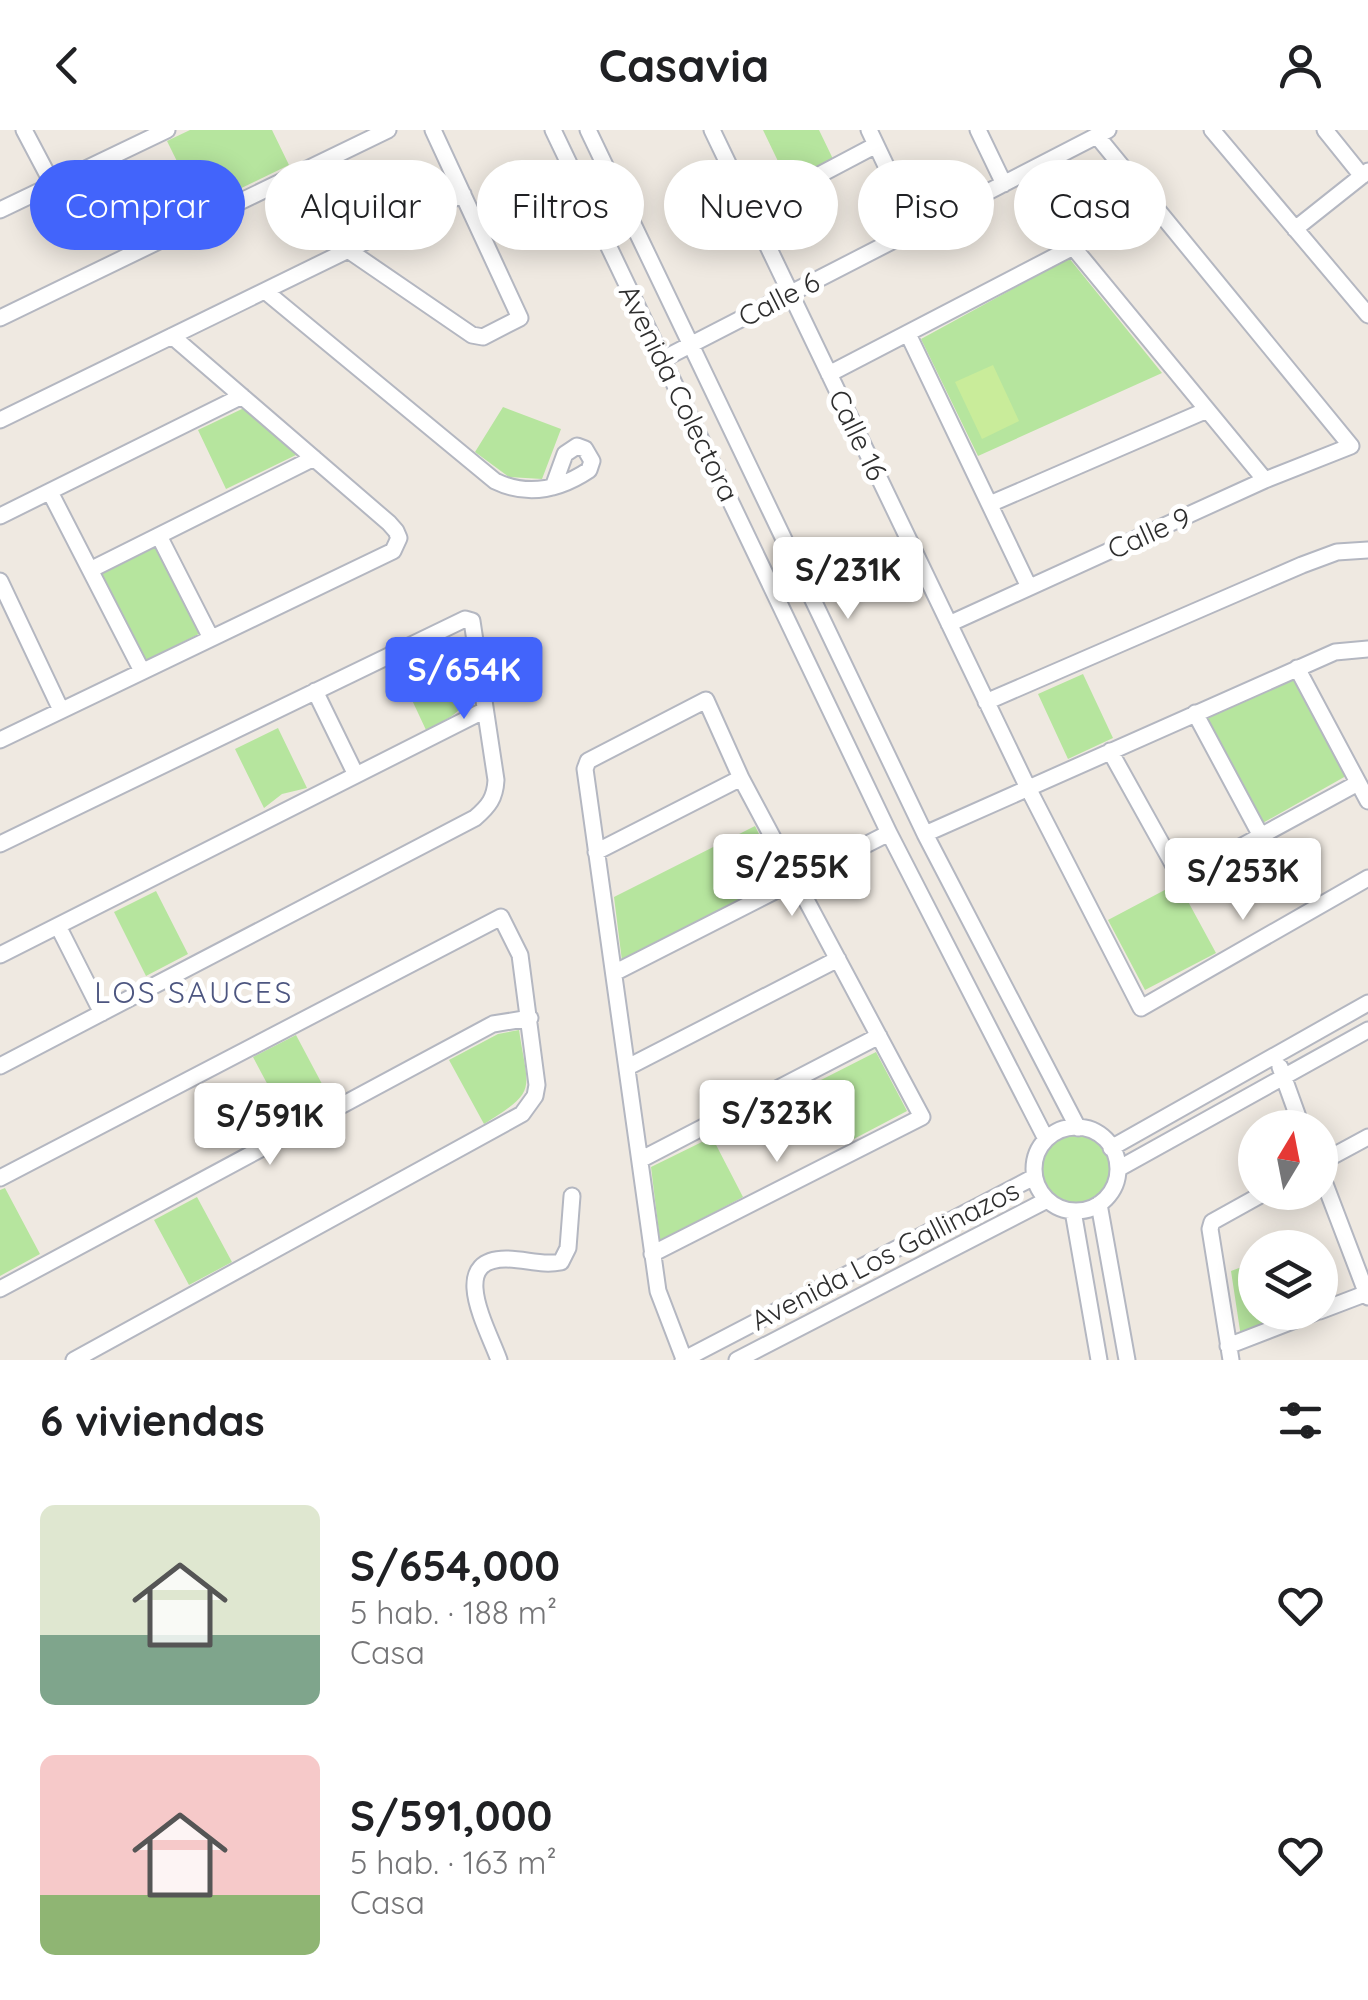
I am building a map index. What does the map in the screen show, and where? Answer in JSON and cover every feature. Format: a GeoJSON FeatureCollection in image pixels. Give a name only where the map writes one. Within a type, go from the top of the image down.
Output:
{"type":"FeatureCollection","features":[{"type":"Feature","properties":{"kind":"street"},"geometry":{"type":"LineString","coordinates":[[24,130],[40,160]]}},
{"type":"Feature","properties":{"kind":"street"},"geometry":{"type":"LineString","coordinates":[[105,160],[167,130]]}},
{"type":"Feature","properties":{"kind":"street"},"geometry":{"type":"LineString","coordinates":[[0,318],[388,130]]}},
{"type":"Feature","properties":{"kind":"street"},"geometry":{"type":"LineString","coordinates":[[0,420],[348,250],[472,335],[483,337],[516,321],[520,313],[433,130]]}},
{"type":"Feature","properties":{"kind":"street","name":"Avenida Colectora"},"geometry":{"type":"LineString","coordinates":[[552,130],[889,834],[1046,1140]]}},
{"type":"Feature","properties":{"kind":"street","name":"Avenida Colectora"},"geometry":{"type":"LineString","coordinates":[[588,130],[925,834],[1078,1128]]}},
{"type":"Feature","properties":{"kind":"street","name":"Calle 16"},"geometry":{"type":"LineString","coordinates":[[712,130],[727,160]]}},
{"type":"Feature","properties":{"kind":"street"},"geometry":{"type":"LineString","coordinates":[[978,130],[1004,184]]}},
{"type":"Feature","properties":{"kind":"street"},"geometry":{"type":"LineString","coordinates":[[1212,130],[1368,315]]}},
{"type":"Feature","properties":{"kind":"street"},"geometry":{"type":"LineString","coordinates":[[1296,229],[1365,174],[1325,130]]}},
{"type":"Feature","properties":{"kind":"street"},"geometry":{"type":"LineString","coordinates":[[1102,133],[1120,160]]}},
{"type":"Feature","properties":{"kind":"street","name":"Calle 6"},"geometry":{"type":"LineString","coordinates":[[994,189],[1102,133]]}},
{"type":"Feature","properties":{"kind":"street"},"geometry":{"type":"LineString","coordinates":[[836,160],[873,138]]}},
{"type":"Feature","properties":{"kind":"street"},"geometry":{"type":"LineString","coordinates":[[457,197],[463,194]]}},
{"type":"Feature","properties":{"kind":"street"},"geometry":{"type":"LineString","coordinates":[[0,210],[30,196]]}},
{"type":"Feature","properties":{"kind":"street","name":"Calle 9"},"geometry":{"type":"LineString","coordinates":[[949,624],[1265,480],[1351,446],[1166,223]]}},
{"type":"Feature","properties":{"kind":"street","name":"Calle 16"},"geometry":{"type":"LineString","coordinates":[[770,250],[1028,788],[1141,1008],[1368,878]]}},
{"type":"Feature","properties":{"kind":"street","name":"Calle 6"},"geometry":{"type":"LineString","coordinates":[[663,358],[875,250]]}},
{"type":"Feature","properties":{"kind":"street"},"geometry":{"type":"LineString","coordinates":[[829,374],[1069,250]]}},
{"type":"Feature","properties":{"kind":"street"},"geometry":{"type":"LineString","coordinates":[[1075,250],[1265,480]]}},
{"type":"Feature","properties":{"kind":"street"},"geometry":{"type":"LineString","coordinates":[[266,290],[496,481],[524,492],[553,487]]}},
{"type":"Feature","properties":{"kind":"street"},"geometry":{"type":"LineString","coordinates":[[908,334],[1029,587]]}},
{"type":"Feature","properties":{"kind":"street"},"geometry":{"type":"LineString","coordinates":[[0,740],[393,552],[397,545],[396,531],[389,523],[172,336]]}},
{"type":"Feature","properties":{"kind":"street"},"geometry":{"type":"LineString","coordinates":[[0,516],[242,396]]}},
{"type":"Feature","properties":{"kind":"street"},"geometry":{"type":"LineString","coordinates":[[990,504],[1207,410]]}},
{"type":"Feature","properties":{"kind":"street"},"geometry":{"type":"LineString","coordinates":[[90,570],[314,458]]}},
{"type":"Feature","properties":{"kind":"street"},"geometry":{"type":"LineString","coordinates":[[50,492],[142,671]]}},
{"type":"Feature","properties":{"kind":"street"},"geometry":{"type":"LineString","coordinates":[[159,536],[211,638]]}},
{"type":"Feature","properties":{"kind":"street"},"geometry":{"type":"LineString","coordinates":[[986,702],[1302,565],[1337,552],[1368,550]]}},
{"type":"Feature","properties":{"kind":"street"},"geometry":{"type":"LineString","coordinates":[[0,581],[61,710]]}},
{"type":"Feature","properties":{"kind":"street"},"geometry":{"type":"LineString","coordinates":[[0,844],[465,619],[472,621],[496,780],[496,794],[487,808],[475,818],[0,1066]]}},
{"type":"Feature","properties":{"kind":"street"},"geometry":{"type":"LineString","coordinates":[[925,834],[1334,652],[1368,649]]}},
{"type":"Feature","properties":{"kind":"street"},"geometry":{"type":"LineString","coordinates":[[1296,668],[1368,800]]}},
{"type":"Feature","properties":{"kind":"street"},"geometry":{"type":"LineString","coordinates":[[315,691],[356,775]]}},
{"type":"Feature","properties":{"kind":"street"},"geometry":{"type":"LineString","coordinates":[[652,1254],[922,1117],[741,778],[706,700],[588,762],[585,770],[628,1067],[652,1254],[658,1291],[684,1360]]}},
{"type":"Feature","properties":{"kind":"street"},"geometry":{"type":"LineString","coordinates":[[0,955],[485,710]]}},
{"type":"Feature","properties":{"kind":"street"},"geometry":{"type":"LineString","coordinates":[[1195,713],[1260,836]]}},
{"type":"Feature","properties":{"kind":"street"},"geometry":{"type":"LineString","coordinates":[[1110,751],[1179,875],[1185,877],[1358,783]]}},
{"type":"Feature","properties":{"kind":"street"},"geometry":{"type":"LineString","coordinates":[[596,852],[741,778]]}},
{"type":"Feature","properties":{"kind":"street"},"geometry":{"type":"LineString","coordinates":[[614,974],[889,834]]}},
{"type":"Feature","properties":{"kind":"street"},"geometry":{"type":"LineString","coordinates":[[0,1178],[501,917],[520,955],[537,1085],[535,1096],[522,1114],[74,1360]]}},
{"type":"Feature","properties":{"kind":"street"},"geometry":{"type":"LineString","coordinates":[[58,926],[102,1013]]}},
{"type":"Feature","properties":{"kind":"street"},"geometry":{"type":"LineString","coordinates":[[628,1067],[838,959]]}},
{"type":"Feature","properties":{"kind":"street"},"geometry":{"type":"LineString","coordinates":[[1112,1148],[1368,1003]]}},
{"type":"Feature","properties":{"kind":"street"},"geometry":{"type":"LineString","coordinates":[[0,1289],[492,1024],[530,1018]]}},
{"type":"Feature","properties":{"kind":"street"},"geometry":{"type":"LineString","coordinates":[[1118,1169],[1368,1030]]}},
{"type":"Feature","properties":{"kind":"street"},"geometry":{"type":"LineString","coordinates":[[640,1160],[879,1036]]}},
{"type":"Feature","properties":{"kind":"street"},"geometry":{"type":"LineString","coordinates":[[1274,1054],[1296,1110]]}},
{"type":"Feature","properties":{"kind":"street"},"geometry":{"type":"LineString","coordinates":[[1078,1128],[1098,1134],[1112,1148],[1118,1169],[1109,1195],[1099,1204],[1073,1211],[1047,1200],[1034,1177],[1038,1151],[1046,1140],[1058,1132],[1078,1128]]}},
{"type":"Feature","properties":{"kind":"street"},"geometry":{"type":"LineString","coordinates":[[1338,1153],[1368,1137]]}},
{"type":"Feature","properties":{"kind":"street","name":"Avenida Los Gallinazos"},"geometry":{"type":"LineString","coordinates":[[684,1360],[1034,1177]]}},
{"type":"Feature","properties":{"kind":"street"},"geometry":{"type":"LineString","coordinates":[[499,1360],[472,1284],[478,1268],[493,1259],[544,1266],[561,1262],[568,1248],[572,1196]]}},
{"type":"Feature","properties":{"kind":"street","name":"Avenida Los Gallinazos"},"geometry":{"type":"LineString","coordinates":[[737,1360],[1047,1200]]}},
{"type":"Feature","properties":{"kind":"street"},"geometry":{"type":"LineString","coordinates":[[1099,1204],[1127,1360]]}},
{"type":"Feature","properties":{"kind":"street"},"geometry":{"type":"LineString","coordinates":[[1238,1208],[1212,1222],[1210,1229],[1229,1353],[1279,1330]]}},
{"type":"Feature","properties":{"kind":"street"},"geometry":{"type":"LineString","coordinates":[[1335,1210],[1367,1295],[1338,1305]]}},
{"type":"Feature","properties":{"kind":"street"},"geometry":{"type":"LineString","coordinates":[[1073,1211],[1099,1360]]}},
{"type":"Feature","properties":{"kind":"green space"},"geometry":{"type":"Polygon","coordinates":[[[190,130],[272,130],[287,160],[265,160],[265,177],[245,186],[245,160],[176,160],[167,141],[190,130]]]}},
{"type":"Feature","properties":{"kind":"green space"},"geometry":{"type":"Polygon","coordinates":[[[763,130],[819,130],[833,159],[831,160],[777,160],[763,130]]]}},
{"type":"Feature","properties":{"kind":"green space"},"geometry":{"type":"Polygon","coordinates":[[[1069,258],[1162,373],[978,456],[921,339],[1069,258]]]}},
{"type":"Feature","properties":{"kind":"green space"},"geometry":{"type":"Polygon","coordinates":[[[993,365],[1019,421],[982,439],[955,382],[993,365]]]}},
{"type":"Feature","properties":{"kind":"green space"},"geometry":{"type":"Polygon","coordinates":[[[503,407],[561,429],[542,479],[509,477],[475,452],[503,407]]]}},
{"type":"Feature","properties":{"kind":"green space"},"geometry":{"type":"Polygon","coordinates":[[[244,408],[298,454],[226,489],[198,430],[244,408]]]}},
{"type":"Feature","properties":{"kind":"green space"},"geometry":{"type":"Polygon","coordinates":[[[154,545],[199,634],[145,661],[100,572],[154,545]]]}},
{"type":"Feature","properties":{"kind":"green space"},"geometry":{"type":"Polygon","coordinates":[[[460,639],[468,684],[464,704],[426,730],[397,668],[460,639]]]}},
{"type":"Feature","properties":{"kind":"green space"},"geometry":{"type":"Polygon","coordinates":[[[1083,674],[1113,738],[1068,759],[1038,694],[1083,674]]]}},
{"type":"Feature","properties":{"kind":"green space"},"geometry":{"type":"Polygon","coordinates":[[[1294,679],[1346,776],[1261,824],[1205,719],[1294,679]]]}},
{"type":"Feature","properties":{"kind":"green space"},"geometry":{"type":"Polygon","coordinates":[[[278,728],[307,788],[282,794],[264,808],[235,749],[278,728]]]}},
{"type":"Feature","properties":{"kind":"green space"},"geometry":{"type":"Polygon","coordinates":[[[755,826],[782,880],[622,961],[614,897],[755,826]]]}},
{"type":"Feature","properties":{"kind":"green space"},"geometry":{"type":"Polygon","coordinates":[[[1178,883],[1216,953],[1145,990],[1108,920],[1178,883]]]}},
{"type":"Feature","properties":{"kind":"green space"},"geometry":{"type":"Polygon","coordinates":[[[156,891],[188,954],[146,976],[114,912],[156,891]]]}},
{"type":"Feature","properties":{"kind":"green space"},"geometry":{"type":"Polygon","coordinates":[[[519,1030],[526,1087],[514,1104],[484,1124],[449,1060],[498,1034],[519,1030]]]}},
{"type":"Feature","properties":{"kind":"green space"},"geometry":{"type":"Polygon","coordinates":[[[296,1035],[330,1099],[287,1121],[253,1057],[296,1035]]]}},
{"type":"Feature","properties":{"kind":"green space"},"geometry":{"type":"Polygon","coordinates":[[[876,1052],[907,1111],[848,1142],[817,1082],[876,1052]]]}},
{"type":"Feature","properties":{"kind":"green space"},"geometry":{"type":"Polygon","coordinates":[[[1076,1135],[1090,1137],[1101,1145],[1109,1156],[1109,1184],[1101,1195],[1090,1203],[1076,1205],[1062,1203],[1051,1195],[1043,1184],[1041,1170],[1043,1156],[1051,1145],[1062,1137],[1076,1135]]]}},
{"type":"Feature","properties":{"kind":"green space"},"geometry":{"type":"Polygon","coordinates":[[[712,1137],[743,1197],[660,1241],[651,1167],[712,1137]]]}},
{"type":"Feature","properties":{"kind":"green space"},"geometry":{"type":"Polygon","coordinates":[[[5,1188],[40,1254],[0,1276],[0,1190],[5,1188]]]}},
{"type":"Feature","properties":{"kind":"green space"},"geometry":{"type":"Polygon","coordinates":[[[197,1197],[232,1262],[189,1285],[154,1220],[197,1197]]]}},
{"type":"Feature","properties":{"kind":"green space"},"geometry":{"type":"Polygon","coordinates":[[[1238,1268],[1238,1317],[1231,1271],[1238,1268]]]}},
{"type":"Feature","properties":{"kind":"green space"},"geometry":{"type":"Polygon","coordinates":[[[1240,1330],[1260,1330],[1241,1337],[1240,1330]]]}},
{"type":"Feature","properties":{"kind":"district","name":"LOS SAUCES"},"geometry":{"type":"Point","coordinates":[194,993]}}]}
